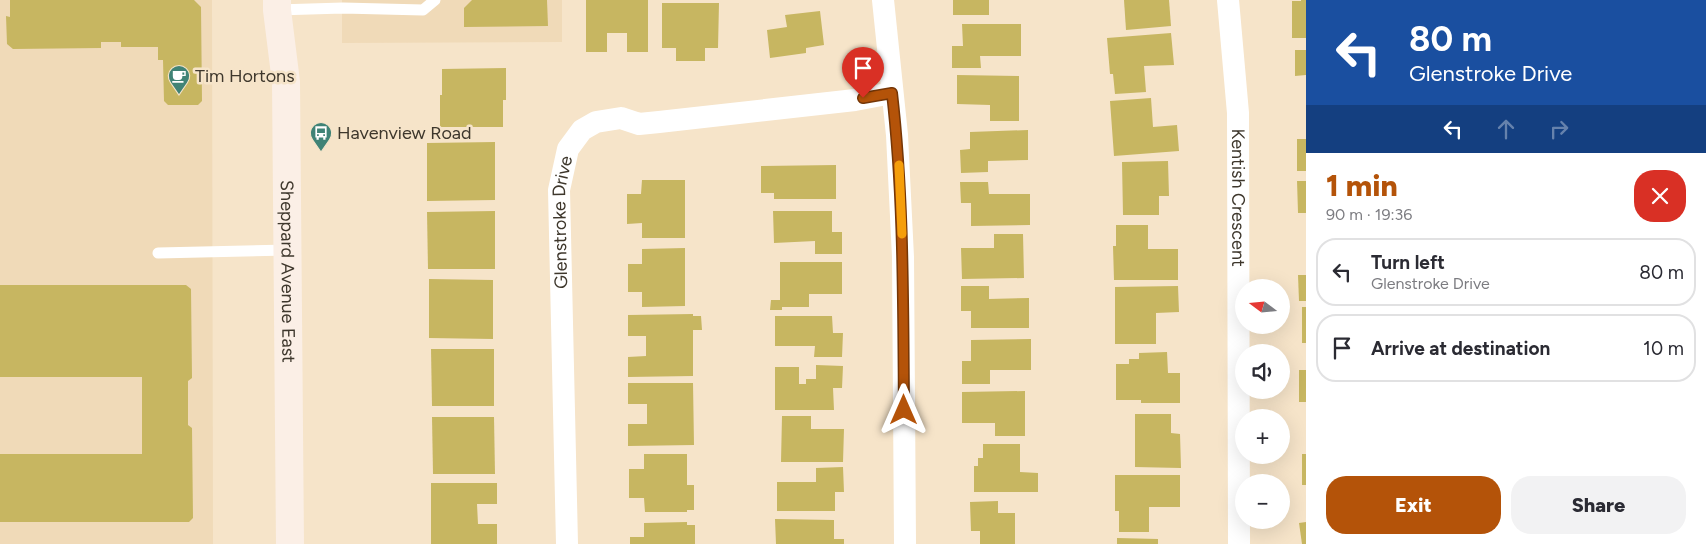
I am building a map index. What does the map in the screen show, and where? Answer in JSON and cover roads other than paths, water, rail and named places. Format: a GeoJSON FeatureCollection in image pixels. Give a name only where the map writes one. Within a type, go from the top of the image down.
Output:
{"type":"FeatureCollection","features":[{"type":"Feature","properties":{"kind":"main road","name":"Sheppard Avenue East"},"geometry":{"type":"LineString","coordinates":[[277,5],[286,82],[290,544]]}},
{"type":"Feature","properties":{"kind":"street"},"geometry":{"type":"LineString","coordinates":[[883,0],[897,135],[903,257],[905,544]]}},
{"type":"Feature","properties":{"kind":"street","name":"Kentish Crescent"},"geometry":{"type":"LineString","coordinates":[[1228,0],[1238,113],[1239,544]]}},
{"type":"Feature","properties":{"kind":"street","name":"Glenstroke Drive"},"geometry":{"type":"LineString","coordinates":[[567,544],[559,190],[568,149],[582,130],[596,122],[621,118],[639,124],[845,101],[892,93]]}},
{"type":"Feature","properties":{"kind":"lane"},"geometry":{"type":"LineString","coordinates":[[277,5],[364,4],[423,10],[435,0]]}},
{"type":"Feature","properties":{"kind":"lane"},"geometry":{"type":"LineString","coordinates":[[158,253],[288,250]]}},
{"type":"Feature","properties":{"kind":"place","name":"Tim Hortons"},"geometry":{"type":"Point","coordinates":[179,95]}},
{"type":"Feature","properties":{"kind":"place","name":"Havenview Road"},"geometry":{"type":"Point","coordinates":[321,152]}}]}
